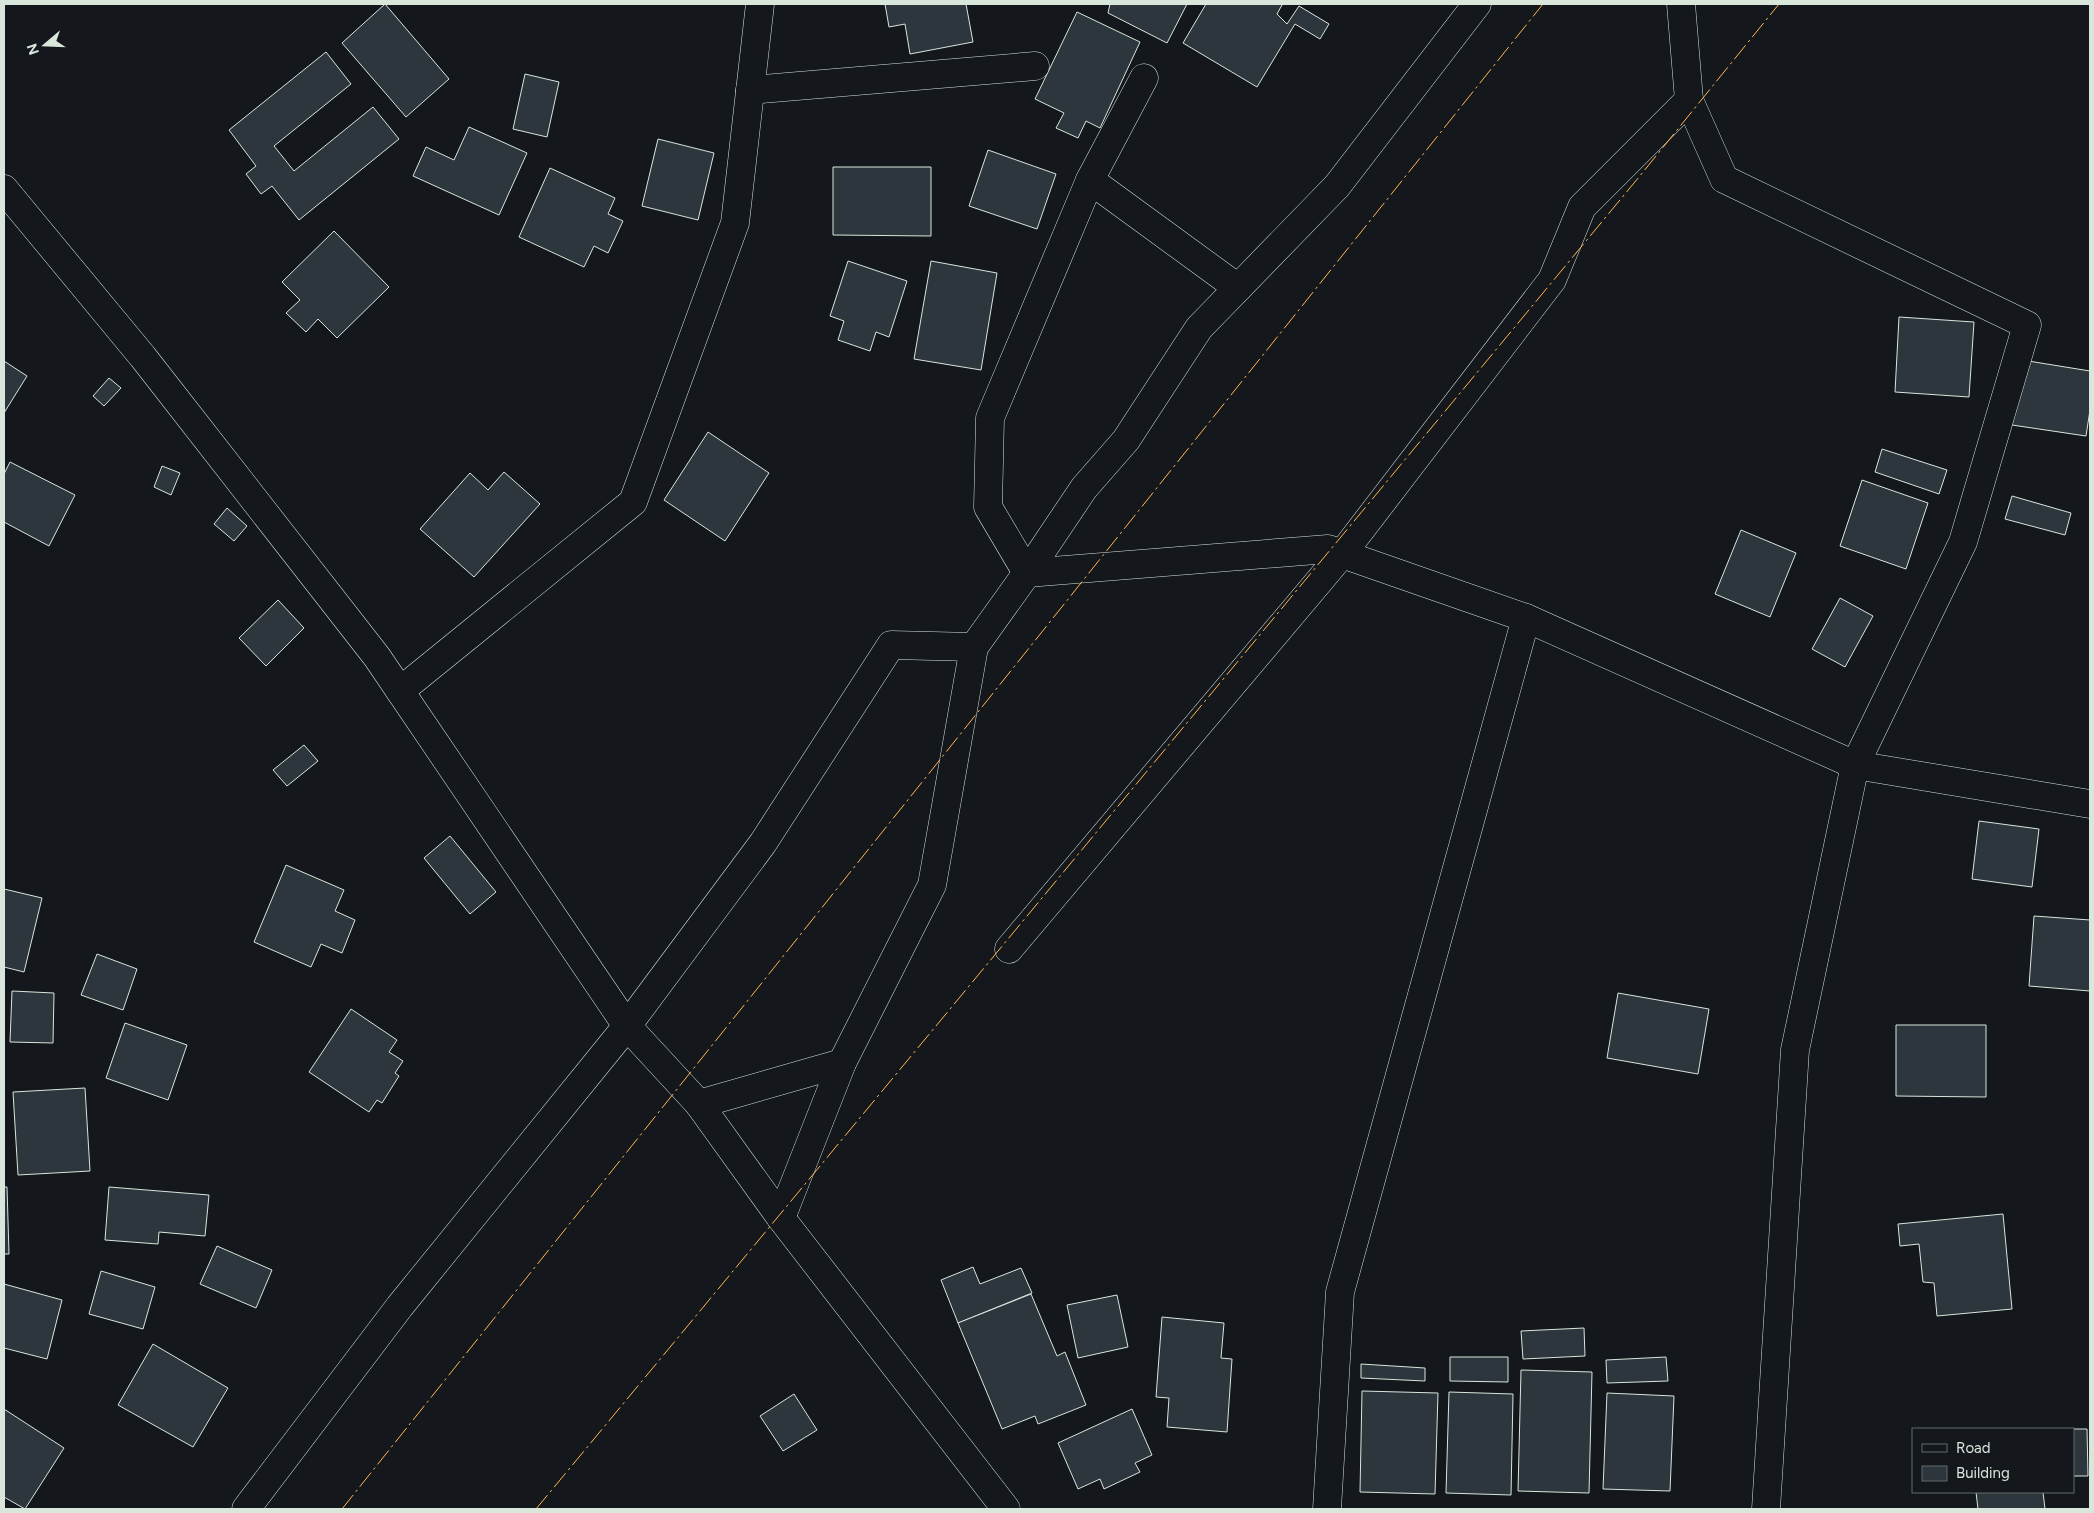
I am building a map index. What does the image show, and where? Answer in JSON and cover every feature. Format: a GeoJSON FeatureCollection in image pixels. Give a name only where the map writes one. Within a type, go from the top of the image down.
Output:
{"type":"FeatureCollection","features":[{"type":"Feature","properties":{"kind":"street"},"geometry":{"type":"LineString","coordinates":[[400,691],[633,502],[735,223],[760,4]]}},
{"type":"Feature","properties":{"kind":"street"},"geometry":{"type":"LineString","coordinates":[[781,1218],[842,1063],[932,885],[974,647],[1084,488],[1126,440],[1200,328],[1337,186],[1477,4]]}},
{"type":"Feature","properties":{"kind":"street"},"geometry":{"type":"LineString","coordinates":[[1681,4],[1689,100],[1724,179],[2027,325],[1962,542],[1855,765],[1795,1050],[1766,1509]]}},
{"type":"Feature","properties":{"kind":"street"},"geometry":{"type":"LineString","coordinates":[[750,90],[1035,66]]}},
{"type":"Feature","properties":{"kind":"street"},"geometry":{"type":"LineString","coordinates":[[1027,573],[988,507],[990,418],[1090,180],[1144,78]]}},
{"type":"Feature","properties":{"kind":"street"},"geometry":{"type":"LineString","coordinates":[[1009,949],[1342,554],[1552,280],[1582,207],[1689,100]]}},
{"type":"Feature","properties":{"kind":"street"},"geometry":{"type":"LineString","coordinates":[[1090,180],[1238,288]]}},
{"type":"Feature","properties":{"kind":"street"},"geometry":{"type":"LineString","coordinates":[[4,189],[143,357],[377,657],[627,1026],[699,1104],[781,1218],[1006,1509]]}},
{"type":"Feature","properties":{"kind":"street"},"geometry":{"type":"LineString","coordinates":[[1027,573],[1328,549],[1526,618],[1855,765],[2090,804]]}},
{"type":"Feature","properties":{"kind":"street"},"geometry":{"type":"LineString","coordinates":[[1327,1509],[1340,1292],[1526,618]]}},
{"type":"Feature","properties":{"kind":"street"},"geometry":{"type":"LineString","coordinates":[[246,1509],[400,1306],[627,1026],[763,843],[891,646],[974,647]]}},
{"type":"Feature","properties":{"kind":"street"},"geometry":{"type":"LineString","coordinates":[[699,1104],[842,1063]]}},
{"type":"Feature","properties":{"kind":"building"},"geometry":{"type":"Polygon","coordinates":[[[385,4],[449,79],[406,117],[342,43],[385,4]]]}},
{"type":"Feature","properties":{"kind":"building"},"geometry":{"type":"Polygon","coordinates":[[[885,4],[966,4],[973,42],[910,54],[905,24],[889,27],[885,4]]]}},
{"type":"Feature","properties":{"kind":"building"},"geometry":{"type":"Polygon","coordinates":[[[1110,4],[1187,4],[1167,43],[1108,13],[1110,4]]]}},
{"type":"Feature","properties":{"kind":"building"},"geometry":{"type":"Polygon","coordinates":[[[1206,4],[1280,4],[1282,5],[1277,14],[1287,24],[1299,6],[1329,24],[1320,39],[1295,24],[1257,87],[1183,43],[1206,4]]]}},
{"type":"Feature","properties":{"kind":"building"},"geometry":{"type":"Polygon","coordinates":[[[1077,12],[1140,42],[1100,128],[1086,121],[1078,138],[1056,128],[1064,113],[1035,99],[1077,12]]]}},
{"type":"Feature","properties":{"kind":"building"},"geometry":{"type":"Polygon","coordinates":[[[326,52],[351,84],[274,146],[294,171],[373,107],[399,139],[299,220],[272,186],[261,194],[246,174],[256,166],[229,130],[326,52]]]}},
{"type":"Feature","properties":{"kind":"building"},"geometry":{"type":"Polygon","coordinates":[[[525,74],[559,82],[547,137],[513,129],[525,74]]]}},
{"type":"Feature","properties":{"kind":"building"},"geometry":{"type":"Polygon","coordinates":[[[469,127],[527,153],[499,215],[413,176],[426,147],[454,160],[469,127]]]}},
{"type":"Feature","properties":{"kind":"building"},"geometry":{"type":"Polygon","coordinates":[[[658,139],[714,153],[698,220],[642,206],[658,139]]]}},
{"type":"Feature","properties":{"kind":"building"},"geometry":{"type":"Polygon","coordinates":[[[988,150],[1056,174],[1037,229],[969,206],[988,150]]]}},
{"type":"Feature","properties":{"kind":"building"},"geometry":{"type":"Polygon","coordinates":[[[833,167],[931,167],[931,236],[833,235],[833,167]]]}},
{"type":"Feature","properties":{"kind":"building"},"geometry":{"type":"Polygon","coordinates":[[[550,168],[615,198],[608,214],[623,221],[608,253],[594,246],[584,267],[519,237],[550,168]]]}},
{"type":"Feature","properties":{"kind":"building"},"geometry":{"type":"Polygon","coordinates":[[[334,231],[389,287],[337,338],[318,319],[306,332],[286,313],[300,300],[282,282],[334,231]]]}},
{"type":"Feature","properties":{"kind":"building"},"geometry":{"type":"Polygon","coordinates":[[[848,261],[907,281],[889,337],[876,332],[870,351],[838,340],[844,321],[830,316],[848,261]]]}},
{"type":"Feature","properties":{"kind":"building"},"geometry":{"type":"Polygon","coordinates":[[[931,261],[997,273],[981,370],[914,359],[931,261]]]}},
{"type":"Feature","properties":{"kind":"building"},"geometry":{"type":"Polygon","coordinates":[[[1899,317],[1974,322],[1969,397],[1895,392],[1899,317]]]}},
{"type":"Feature","properties":{"kind":"building"},"geometry":{"type":"Polygon","coordinates":[[[2022,360],[2090,371],[2090,410],[2086,436],[2012,425],[2022,360]]]}},
{"type":"Feature","properties":{"kind":"building"},"geometry":{"type":"Polygon","coordinates":[[[4,361],[27,376],[4,413],[4,361]]]}},
{"type":"Feature","properties":{"kind":"building"},"geometry":{"type":"Polygon","coordinates":[[[109,378],[121,388],[104,406],[93,396],[109,378]]]}},
{"type":"Feature","properties":{"kind":"building"},"geometry":{"type":"Polygon","coordinates":[[[708,432],[769,473],[725,541],[664,500],[708,432]]]}},
{"type":"Feature","properties":{"kind":"building"},"geometry":{"type":"Polygon","coordinates":[[[1882,449],[1947,470],[1939,494],[1875,472],[1882,449]]]}},
{"type":"Feature","properties":{"kind":"building"},"geometry":{"type":"Polygon","coordinates":[[[10,462],[75,495],[49,546],[4,522],[4,474],[10,462]]]}},
{"type":"Feature","properties":{"kind":"building"},"geometry":{"type":"Polygon","coordinates":[[[162,466],[180,473],[171,495],[154,487],[162,466]]]}},
{"type":"Feature","properties":{"kind":"building"},"geometry":{"type":"Polygon","coordinates":[[[504,472],[540,504],[474,577],[420,529],[470,473],[488,490],[504,472]]]}},
{"type":"Feature","properties":{"kind":"building"},"geometry":{"type":"Polygon","coordinates":[[[1862,480],[1928,503],[1906,569],[1840,546],[1862,480]]]}},
{"type":"Feature","properties":{"kind":"building"},"geometry":{"type":"Polygon","coordinates":[[[2012,496],[2071,513],[2065,535],[2005,519],[2012,496]]]}},
{"type":"Feature","properties":{"kind":"building"},"geometry":{"type":"Polygon","coordinates":[[[227,508],[247,526],[234,541],[214,524],[227,508]]]}},
{"type":"Feature","properties":{"kind":"building"},"geometry":{"type":"Polygon","coordinates":[[[1741,530],[1796,553],[1770,617],[1715,594],[1741,530]]]}},
{"type":"Feature","properties":{"kind":"building"},"geometry":{"type":"Polygon","coordinates":[[[1840,598],[1873,616],[1845,667],[1812,649],[1840,598]]]}},
{"type":"Feature","properties":{"kind":"building"},"geometry":{"type":"Polygon","coordinates":[[[278,600],[304,628],[266,666],[239,638],[278,600]]]}},
{"type":"Feature","properties":{"kind":"building"},"geometry":{"type":"Polygon","coordinates":[[[304,745],[318,761],[287,786],[273,770],[304,745]]]}},
{"type":"Feature","properties":{"kind":"building"},"geometry":{"type":"Polygon","coordinates":[[[1979,821],[2039,829],[2032,887],[1972,879],[1979,821]]]}},
{"type":"Feature","properties":{"kind":"building"},"geometry":{"type":"Polygon","coordinates":[[[450,836],[496,892],[470,914],[424,858],[450,836]]]}},
{"type":"Feature","properties":{"kind":"building"},"geometry":{"type":"Polygon","coordinates":[[[286,865],[344,890],[335,911],[355,920],[342,953],[321,944],[311,967],[254,942],[286,865]]]}},
{"type":"Feature","properties":{"kind":"building"},"geometry":{"type":"Polygon","coordinates":[[[4,889],[42,898],[24,972],[4,967],[4,889]]]}},
{"type":"Feature","properties":{"kind":"building"},"geometry":{"type":"Polygon","coordinates":[[[2034,916],[2090,920],[2090,991],[2029,986],[2034,916]]]}},
{"type":"Feature","properties":{"kind":"building"},"geometry":{"type":"Polygon","coordinates":[[[97,954],[137,969],[123,1010],[81,995],[97,954]]]}},
{"type":"Feature","properties":{"kind":"building"},"geometry":{"type":"Polygon","coordinates":[[[12,991],[54,993],[53,1043],[10,1042],[12,991]]]}},
{"type":"Feature","properties":{"kind":"building"},"geometry":{"type":"Polygon","coordinates":[[[1618,993],[1709,1009],[1698,1074],[1607,1058],[1618,993]]]}},
{"type":"Feature","properties":{"kind":"building"},"geometry":{"type":"Polygon","coordinates":[[[351,1009],[397,1040],[389,1052],[403,1061],[395,1073],[399,1076],[382,1103],[377,1100],[369,1112],[309,1072],[351,1009]]]}},
{"type":"Feature","properties":{"kind":"building"},"geometry":{"type":"Polygon","coordinates":[[[125,1023],[187,1045],[168,1100],[106,1078],[125,1023]]]}},
{"type":"Feature","properties":{"kind":"building"},"geometry":{"type":"Polygon","coordinates":[[[1896,1025],[1986,1025],[1986,1097],[1896,1096],[1896,1025]]]}},
{"type":"Feature","properties":{"kind":"building"},"geometry":{"type":"Polygon","coordinates":[[[85,1088],[90,1171],[18,1175],[13,1092],[85,1088]]]}},
{"type":"Feature","properties":{"kind":"building"},"geometry":{"type":"Polygon","coordinates":[[[4,1187],[7,1187],[9,1254],[4,1254],[4,1187]]]}},
{"type":"Feature","properties":{"kind":"building"},"geometry":{"type":"Polygon","coordinates":[[[109,1187],[209,1195],[205,1236],[159,1232],[158,1244],[105,1240],[109,1187]]]}},
{"type":"Feature","properties":{"kind":"building"},"geometry":{"type":"Polygon","coordinates":[[[2003,1214],[2012,1309],[1937,1316],[1934,1283],[1923,1282],[1919,1244],[1900,1246],[1898,1224],[2003,1214]]]}},
{"type":"Feature","properties":{"kind":"building"},"geometry":{"type":"Polygon","coordinates":[[[217,1246],[272,1270],[256,1308],[200,1284],[217,1246]]]}},
{"type":"Feature","properties":{"kind":"building"},"geometry":{"type":"Polygon","coordinates":[[[973,1267],[980,1284],[1021,1268],[1032,1293],[958,1323],[941,1280],[973,1267]]]}},
{"type":"Feature","properties":{"kind":"building"},"geometry":{"type":"Polygon","coordinates":[[[101,1271],[155,1287],[143,1329],[89,1314],[101,1271]]]}},
{"type":"Feature","properties":{"kind":"building"},"geometry":{"type":"Polygon","coordinates":[[[4,1284],[62,1300],[47,1359],[4,1348],[4,1284]]]}},
{"type":"Feature","properties":{"kind":"building"},"geometry":{"type":"Polygon","coordinates":[[[1031,1294],[1057,1356],[1065,1352],[1086,1405],[1038,1424],[1035,1416],[1002,1429],[958,1323],[1031,1294]]]}},
{"type":"Feature","properties":{"kind":"building"},"geometry":{"type":"Polygon","coordinates":[[[1117,1295],[1128,1347],[1078,1358],[1067,1305],[1117,1295]]]}},
{"type":"Feature","properties":{"kind":"building"},"geometry":{"type":"Polygon","coordinates":[[[1162,1317],[1224,1323],[1221,1358],[1232,1359],[1227,1432],[1167,1427],[1169,1398],[1156,1397],[1162,1317]]]}},
{"type":"Feature","properties":{"kind":"building"},"geometry":{"type":"Polygon","coordinates":[[[1584,1328],[1585,1356],[1523,1359],[1521,1331],[1584,1328]]]}},
{"type":"Feature","properties":{"kind":"building"},"geometry":{"type":"Polygon","coordinates":[[[153,1344],[228,1388],[193,1447],[118,1405],[153,1344]]]}},
{"type":"Feature","properties":{"kind":"building"},"geometry":{"type":"Polygon","coordinates":[[[1450,1357],[1508,1357],[1508,1382],[1450,1381],[1450,1357]]]}},
{"type":"Feature","properties":{"kind":"building"},"geometry":{"type":"Polygon","coordinates":[[[1666,1357],[1668,1381],[1607,1383],[1606,1360],[1666,1357]]]}},
{"type":"Feature","properties":{"kind":"building"},"geometry":{"type":"Polygon","coordinates":[[[1361,1364],[1425,1368],[1425,1381],[1361,1378],[1361,1364]]]}},
{"type":"Feature","properties":{"kind":"building"},"geometry":{"type":"Polygon","coordinates":[[[1521,1370],[1592,1372],[1589,1493],[1518,1491],[1521,1370]]]}},
{"type":"Feature","properties":{"kind":"building"},"geometry":{"type":"Polygon","coordinates":[[[1362,1391],[1438,1393],[1435,1494],[1360,1492],[1362,1391]]]}},
{"type":"Feature","properties":{"kind":"building"},"geometry":{"type":"Polygon","coordinates":[[[1449,1392],[1513,1394],[1511,1495],[1446,1493],[1449,1392]]]}},
{"type":"Feature","properties":{"kind":"building"},"geometry":{"type":"Polygon","coordinates":[[[1607,1393],[1674,1396],[1670,1491],[1603,1489],[1607,1393]]]}},
{"type":"Feature","properties":{"kind":"building"},"geometry":{"type":"Polygon","coordinates":[[[794,1394],[817,1430],[783,1451],[760,1416],[794,1394]]]}},
{"type":"Feature","properties":{"kind":"building"},"geometry":{"type":"Polygon","coordinates":[[[4,1409],[64,1448],[25,1509],[4,1497],[4,1409]]]}},
{"type":"Feature","properties":{"kind":"building"},"geometry":{"type":"Polygon","coordinates":[[[1132,1409],[1152,1455],[1135,1463],[1140,1472],[1104,1489],[1100,1479],[1078,1489],[1058,1443],[1132,1409]]]}},
{"type":"Feature","properties":{"kind":"building"},"geometry":{"type":"Polygon","coordinates":[[[2074,1429],[2087,1429],[2088,1476],[2074,1476],[2074,1429]]]}},
{"type":"Feature","properties":{"kind":"building"},"geometry":{"type":"Polygon","coordinates":[[[1976,1493],[2043,1493],[2045,1509],[1978,1509],[1976,1493]]]}},
{"type":"Feature","properties":{"kind":"power"},"geometry":{"type":"LineString","coordinates":[[342,1509],[1543,4]]}},
{"type":"Feature","properties":{"kind":"power"},"geometry":{"type":"LineString","coordinates":[[536,1509],[1639,177],[1779,4]]}}]}
